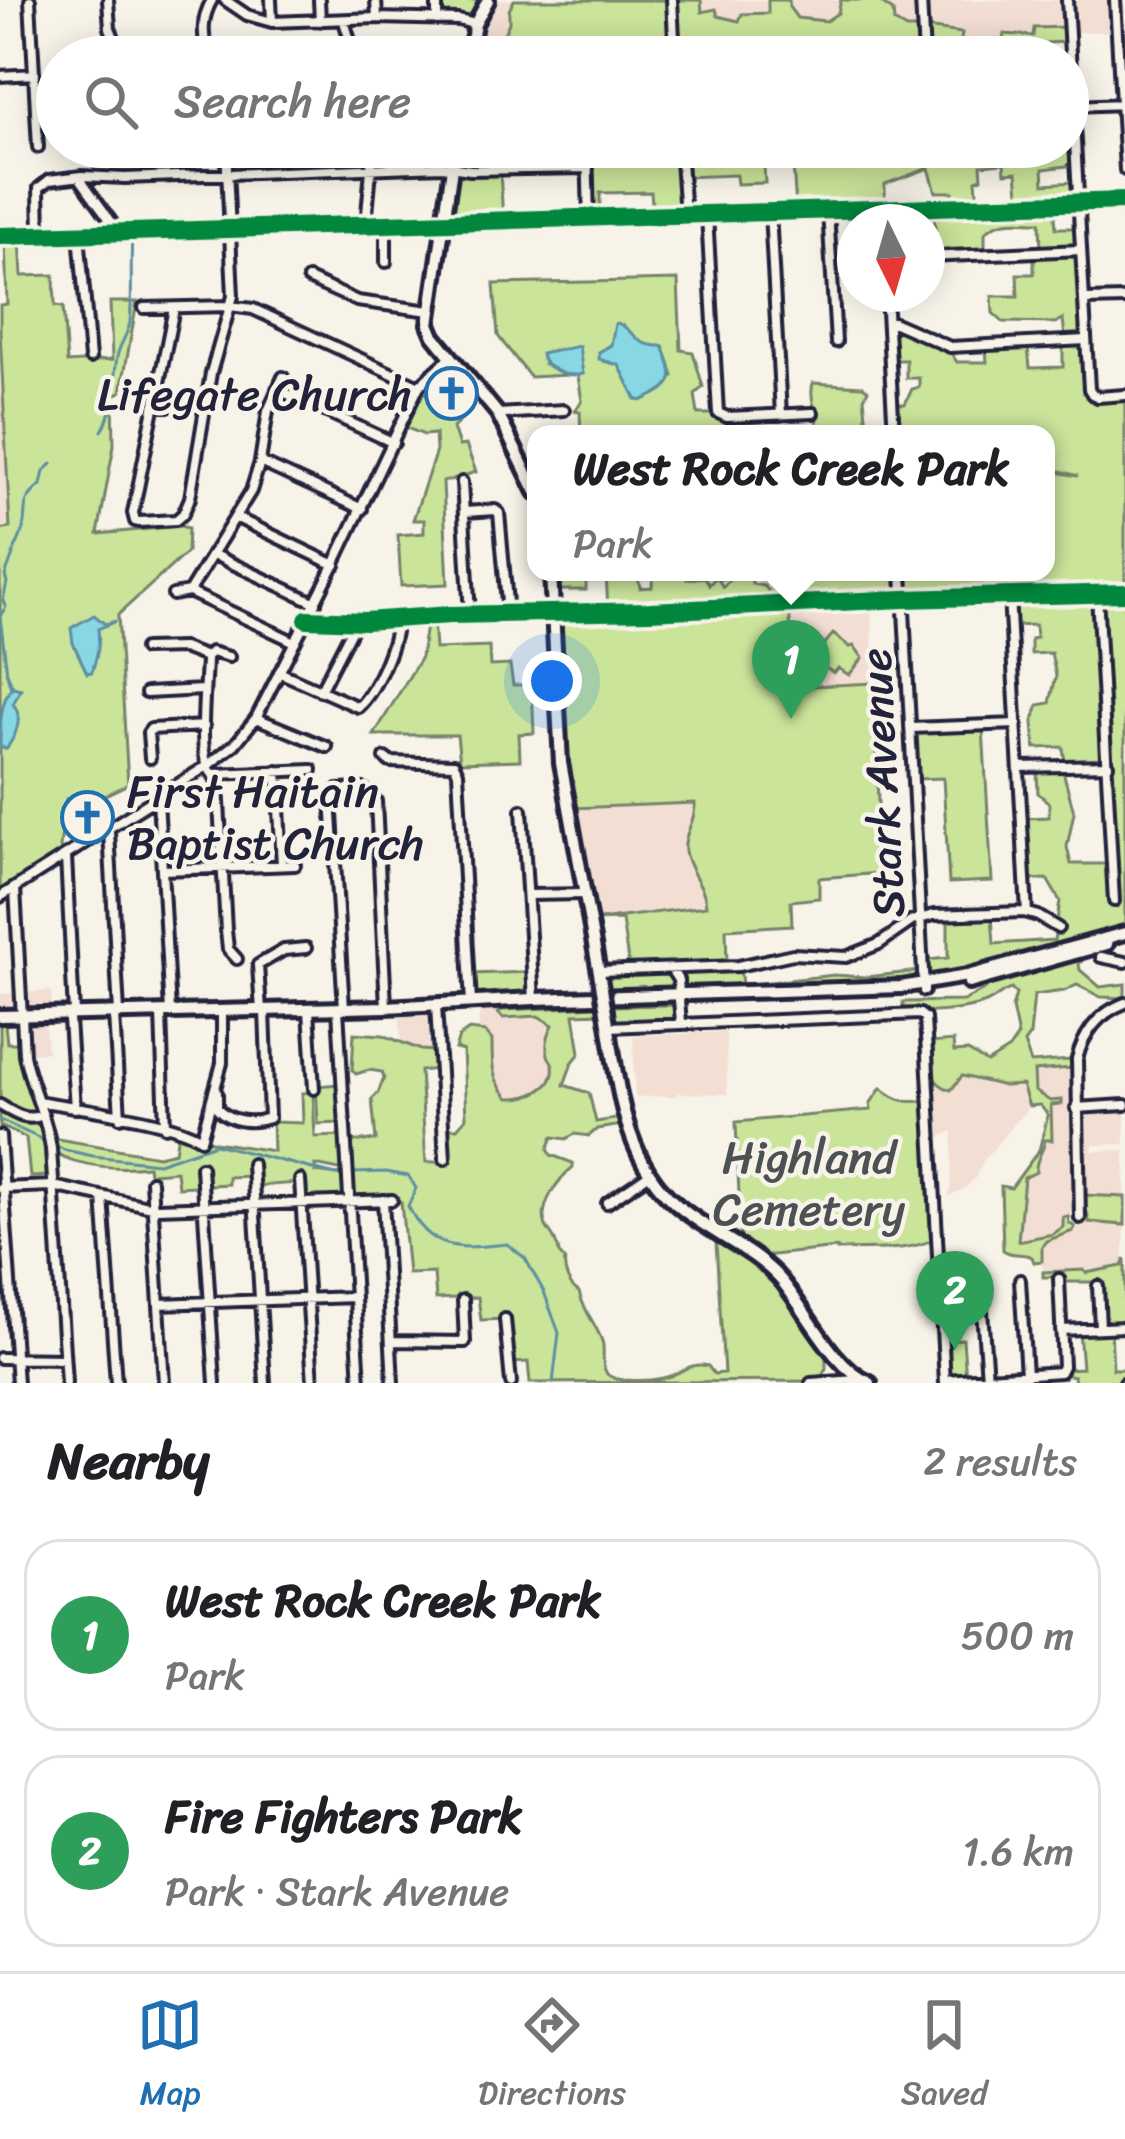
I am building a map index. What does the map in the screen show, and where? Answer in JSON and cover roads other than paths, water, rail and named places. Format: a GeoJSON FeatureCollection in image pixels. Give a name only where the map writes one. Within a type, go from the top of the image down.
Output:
{"type":"FeatureCollection","features":[{"type":"Feature","properties":{"kind":"main road"},"geometry":{"type":"LineString","coordinates":[[473,36],[487,2]]}},
{"type":"Feature","properties":{"kind":"main road"},"geometry":{"type":"LineString","coordinates":[[452,168],[430,311],[431,332],[498,414],[527,473]]}},
{"type":"Feature","properties":{"kind":"main road"},"geometry":{"type":"LineString","coordinates":[[552,581],[561,764],[628,1127],[650,1174],[678,1206],[769,1268],[839,1359],[866,1381]]}},
{"type":"Feature","properties":{"kind":"main road"},"geometry":{"type":"LineString","coordinates":[[487,1004],[924,988],[1125,936]]}},
{"type":"Feature","properties":{"kind":"main road"},"geometry":{"type":"LineString","coordinates":[[0,1019],[534,999],[562,1002]]}},
{"type":"Feature","properties":{"kind":"street"},"geometry":{"type":"LineString","coordinates":[[30,0],[36,110]]}},
{"type":"Feature","properties":{"kind":"street"},"geometry":{"type":"LineString","coordinates":[[108,0],[113,36]]}},
{"type":"Feature","properties":{"kind":"street"},"geometry":{"type":"LineString","coordinates":[[206,36],[203,21],[212,0]]}},
{"type":"Feature","properties":{"kind":"street"},"geometry":{"type":"LineString","coordinates":[[225,0],[247,15],[272,22],[456,20],[470,18],[487,2]]}},
{"type":"Feature","properties":{"kind":"street"},"geometry":{"type":"LineString","coordinates":[[271,0],[272,22]]}},
{"type":"Feature","properties":{"kind":"street"},"geometry":{"type":"LineString","coordinates":[[320,0],[320,21]]}},
{"type":"Feature","properties":{"kind":"street"},"geometry":{"type":"LineString","coordinates":[[376,0],[376,19]]}},
{"type":"Feature","properties":{"kind":"street"},"geometry":{"type":"LineString","coordinates":[[437,0],[437,20]]}},
{"type":"Feature","properties":{"kind":"street"},"geometry":{"type":"LineString","coordinates":[[672,0],[674,36]]}},
{"type":"Feature","properties":{"kind":"street"},"geometry":{"type":"LineString","coordinates":[[921,0],[923,36]]}},
{"type":"Feature","properties":{"kind":"street"},"geometry":{"type":"LineString","coordinates":[[1067,0],[1068,36]]}},
{"type":"Feature","properties":{"kind":"street"},"geometry":{"type":"LineString","coordinates":[[1115,0],[1125,170]]}},
{"type":"Feature","properties":{"kind":"street"},"geometry":{"type":"LineString","coordinates":[[456,20],[475,24]]}},
{"type":"Feature","properties":{"kind":"street"},"geometry":{"type":"LineString","coordinates":[[456,20],[467,36]]}},
{"type":"Feature","properties":{"kind":"street"},"geometry":{"type":"LineString","coordinates":[[344,21],[349,36]]}},
{"type":"Feature","properties":{"kind":"street"},"geometry":{"type":"LineString","coordinates":[[0,76],[34,74]]}},
{"type":"Feature","properties":{"kind":"street"},"geometry":{"type":"LineString","coordinates":[[1089,105],[1123,104]]}},
{"type":"Feature","properties":{"kind":"street"},"geometry":{"type":"LineString","coordinates":[[174,308],[133,513],[134,520],[143,523],[166,522],[182,515],[192,490],[215,354],[234,286],[227,168]]}},
{"type":"Feature","properties":{"kind":"street"},"geometry":{"type":"LineString","coordinates":[[40,235],[39,188],[50,180],[412,168]]}},
{"type":"Feature","properties":{"kind":"street"},"geometry":{"type":"LineString","coordinates":[[458,168],[588,168],[589,218]]}},
{"type":"Feature","properties":{"kind":"street"},"geometry":{"type":"LineString","coordinates":[[682,168],[685,215]]}},
{"type":"Feature","properties":{"kind":"street"},"geometry":{"type":"LineString","coordinates":[[1076,168],[1092,394],[1125,395]]}},
{"type":"Feature","properties":{"kind":"street"},"geometry":{"type":"LineString","coordinates":[[367,225],[371,169]]}},
{"type":"Feature","properties":{"kind":"street"},"geometry":{"type":"LineString","coordinates":[[79,177],[119,232]]}},
{"type":"Feature","properties":{"kind":"street"},"geometry":{"type":"LineString","coordinates":[[945,207],[1125,201]]}},
{"type":"Feature","properties":{"kind":"street"},"geometry":{"type":"LineString","coordinates":[[828,211],[836,342]]}},
{"type":"Feature","properties":{"kind":"street"},"geometry":{"type":"LineString","coordinates":[[0,236],[837,211]]}},
{"type":"Feature","properties":{"kind":"street"},"geometry":{"type":"LineString","coordinates":[[770,212],[781,415]]}},
{"type":"Feature","properties":{"kind":"street"},"geometry":{"type":"LineString","coordinates":[[707,214],[718,413],[727,417],[813,413]]}},
{"type":"Feature","properties":{"kind":"street"},"geometry":{"type":"LineString","coordinates":[[386,224],[386,262]]}},
{"type":"Feature","properties":{"kind":"street"},"geometry":{"type":"LineString","coordinates":[[79,234],[90,358]]}},
{"type":"Feature","properties":{"kind":"street"},"geometry":{"type":"LineString","coordinates":[[945,255],[1081,250]]}},
{"type":"Feature","properties":{"kind":"street"},"geometry":{"type":"LineString","coordinates":[[308,279],[357,301],[430,311]]}},
{"type":"Feature","properties":{"kind":"street"},"geometry":{"type":"LineString","coordinates":[[1084,300],[1125,299]]}},
{"type":"Feature","properties":{"kind":"street"},"geometry":{"type":"LineString","coordinates":[[144,308],[253,309],[419,386]]}},
{"type":"Feature","properties":{"kind":"street"},"geometry":{"type":"LineString","coordinates":[[887,312],[894,425]]}},
{"type":"Feature","properties":{"kind":"street"},"geometry":{"type":"LineString","coordinates":[[888,320],[950,347],[1086,340]]}},
{"type":"Feature","properties":{"kind":"street"},"geometry":{"type":"LineString","coordinates":[[0,897],[211,770],[235,744],[256,718],[316,602],[419,386],[451,357]]}},
{"type":"Feature","properties":{"kind":"street"},"geometry":{"type":"LineString","coordinates":[[438,368],[460,368]]}},
{"type":"Feature","properties":{"kind":"street"},"geometry":{"type":"LineString","coordinates":[[190,592],[251,491],[268,411],[283,376]]}},
{"type":"Feature","properties":{"kind":"street"},"geometry":{"type":"LineString","coordinates":[[277,389],[394,443]]}},
{"type":"Feature","properties":{"kind":"street"},"geometry":{"type":"LineString","coordinates":[[154,406],[205,406]]}},
{"type":"Feature","properties":{"kind":"street"},"geometry":{"type":"LineString","coordinates":[[498,414],[564,410]]}},
{"type":"Feature","properties":{"kind":"street"},"geometry":{"type":"LineString","coordinates":[[260,462],[362,509]]}},
{"type":"Feature","properties":{"kind":"street"},"geometry":{"type":"LineString","coordinates":[[522,463],[527,463]]}},
{"type":"Feature","properties":{"kind":"street"},"geometry":{"type":"LineString","coordinates":[[462,482],[470,615]]}},
{"type":"Feature","properties":{"kind":"street"},"geometry":{"type":"LineString","coordinates":[[464,512],[498,511],[508,614]]}},
{"type":"Feature","properties":{"kind":"street"},"geometry":{"type":"LineString","coordinates":[[235,517],[334,565]]}},
{"type":"Feature","properties":{"kind":"street"},"geometry":{"type":"LineString","coordinates":[[212,554],[316,602]]}},
{"type":"Feature","properties":{"kind":"street","name":"Stark Avenue"},"geometry":{"type":"LineString","coordinates":[[903,581],[924,988]]}},
{"type":"Feature","properties":{"kind":"street"},"geometry":{"type":"LineString","coordinates":[[173,595],[190,592],[295,642]]}},
{"type":"Feature","properties":{"kind":"street"},"geometry":{"type":"LineString","coordinates":[[307,619],[1125,593]]}},
{"type":"Feature","properties":{"kind":"street"},"geometry":{"type":"LineString","coordinates":[[1097,594],[1114,901]]}},
{"type":"Feature","properties":{"kind":"street"},"geometry":{"type":"LineString","coordinates":[[1009,596],[1027,913]]}},
{"type":"Feature","properties":{"kind":"street"},"geometry":{"type":"LineString","coordinates":[[279,672],[358,707],[374,687],[395,636],[396,619]]}},
{"type":"Feature","properties":{"kind":"street"},"geometry":{"type":"LineString","coordinates":[[320,691],[356,621]]}},
{"type":"Feature","properties":{"kind":"street"},"geometry":{"type":"LineString","coordinates":[[144,649],[183,648],[206,657]]}},
{"type":"Feature","properties":{"kind":"street"},"geometry":{"type":"LineString","coordinates":[[229,657],[211,652],[206,657],[202,690],[211,770],[218,784],[228,949],[236,959]]}},
{"type":"Feature","properties":{"kind":"street"},"geometry":{"type":"LineString","coordinates":[[146,693],[202,690]]}},
{"type":"Feature","properties":{"kind":"street"},"geometry":{"type":"LineString","coordinates":[[256,718],[327,747]]}},
{"type":"Feature","properties":{"kind":"street"},"geometry":{"type":"LineString","coordinates":[[911,728],[1017,724]]}},
{"type":"Feature","properties":{"kind":"street"},"geometry":{"type":"LineString","coordinates":[[150,758],[151,729],[204,726]]}},
{"type":"Feature","properties":{"kind":"street"},"geometry":{"type":"LineString","coordinates":[[386,758],[457,767],[471,1004]]}},
{"type":"Feature","properties":{"kind":"street"},"geometry":{"type":"LineString","coordinates":[[1019,767],[1108,765]]}},
{"type":"Feature","properties":{"kind":"street"},"geometry":{"type":"LineString","coordinates":[[211,770],[312,770]]}},
{"type":"Feature","properties":{"kind":"street"},"geometry":{"type":"LineString","coordinates":[[277,771],[282,865]]}},
{"type":"Feature","properties":{"kind":"street"},"geometry":{"type":"LineString","coordinates":[[360,1383],[334,793],[363,789],[375,797],[386,1007]]}},
{"type":"Feature","properties":{"kind":"street"},"geometry":{"type":"LineString","coordinates":[[158,798],[165,1127]]}},
{"type":"Feature","properties":{"kind":"street"},"geometry":{"type":"LineString","coordinates":[[522,810],[534,999]]}},
{"type":"Feature","properties":{"kind":"street"},"geometry":{"type":"LineString","coordinates":[[109,830],[112,1015],[120,1117]]}},
{"type":"Feature","properties":{"kind":"street"},"geometry":{"type":"LineString","coordinates":[[66,857],[75,1108]]}},
{"type":"Feature","properties":{"kind":"street"},"geometry":{"type":"LineString","coordinates":[[163,870],[295,865]]}},
{"type":"Feature","properties":{"kind":"street"},"geometry":{"type":"LineString","coordinates":[[15,888],[26,1065],[51,1149],[66,1383]]}},
{"type":"Feature","properties":{"kind":"street"},"geometry":{"type":"LineString","coordinates":[[529,895],[586,893]]}},
{"type":"Feature","properties":{"kind":"street"},"geometry":{"type":"LineString","coordinates":[[599,971],[739,966],[784,955],[835,958],[858,954],[921,918],[968,913],[1027,913],[1058,928]]}},
{"type":"Feature","properties":{"kind":"street"},"geometry":{"type":"LineString","coordinates":[[217,1086],[219,1112],[248,1122],[270,1118],[263,1011],[254,964],[284,950],[306,948]]}},
{"type":"Feature","properties":{"kind":"street"},"geometry":{"type":"LineString","coordinates":[[1101,957],[1125,962]]}},
{"type":"Feature","properties":{"kind":"street"},"geometry":{"type":"LineString","coordinates":[[676,969],[681,1022]]}},
{"type":"Feature","properties":{"kind":"street"},"geometry":{"type":"LineString","coordinates":[[1080,1218],[1076,1061],[1083,1040],[1099,1019],[1125,1003]]}},
{"type":"Feature","properties":{"kind":"street"},"geometry":{"type":"LineString","coordinates":[[436,1005],[445,1159]]}},
{"type":"Feature","properties":{"kind":"street"},"geometry":{"type":"LineString","coordinates":[[309,1010],[314,1089]]}},
{"type":"Feature","properties":{"kind":"street"},"geometry":{"type":"LineString","coordinates":[[38,1101],[189,1132],[201,1139],[224,1049],[222,1012]]}},
{"type":"Feature","properties":{"kind":"street"},"geometry":{"type":"LineString","coordinates":[[609,1027],[920,1014],[927,1024],[945,1382],[1062,1369],[1059,1279]]}},
{"type":"Feature","properties":{"kind":"street"},"geometry":{"type":"LineString","coordinates":[[1076,1108],[1125,1105]]}},
{"type":"Feature","properties":{"kind":"street"},"geometry":{"type":"LineString","coordinates":[[0,1106],[22,1118],[43,1115]]}},
{"type":"Feature","properties":{"kind":"street"},"geometry":{"type":"LineString","coordinates":[[0,1136],[17,1383]]}},
{"type":"Feature","properties":{"kind":"street"},"geometry":{"type":"LineString","coordinates":[[251,1164],[265,1383]]}},
{"type":"Feature","properties":{"kind":"street"},"geometry":{"type":"LineString","coordinates":[[201,1168],[215,1383]]}},
{"type":"Feature","properties":{"kind":"street"},"geometry":{"type":"LineString","coordinates":[[607,1203],[650,1174]]}},
{"type":"Feature","properties":{"kind":"street"},"geometry":{"type":"LineString","coordinates":[[152,1180],[164,1383]]}},
{"type":"Feature","properties":{"kind":"street"},"geometry":{"type":"LineString","coordinates":[[300,1180],[313,1383]]}},
{"type":"Feature","properties":{"kind":"street"},"geometry":{"type":"LineString","coordinates":[[2,1188],[53,1186],[153,1207],[388,1200],[393,1383]]}},
{"type":"Feature","properties":{"kind":"street"},"geometry":{"type":"LineString","coordinates":[[103,1197],[116,1383]]}},
{"type":"Feature","properties":{"kind":"street"},"geometry":{"type":"LineString","coordinates":[[1020,1280],[1026,1375]]}},
{"type":"Feature","properties":{"kind":"street"},"geometry":{"type":"LineString","coordinates":[[980,1284],[987,1378]]}},
{"type":"Feature","properties":{"kind":"street"},"geometry":{"type":"LineString","coordinates":[[1098,1286],[1100,1328]]}},
{"type":"Feature","properties":{"kind":"street"},"geometry":{"type":"LineString","coordinates":[[159,1304],[355,1297]]}},
{"type":"Feature","properties":{"kind":"street"},"geometry":{"type":"LineString","coordinates":[[393,1341],[465,1342],[463,1300]]}},
{"type":"Feature","properties":{"kind":"street"},"geometry":{"type":"LineString","coordinates":[[505,1318],[511,1383]]}},
{"type":"Feature","properties":{"kind":"street"},"geometry":{"type":"LineString","coordinates":[[1061,1330],[1125,1327]]}},
{"type":"Feature","properties":{"kind":"street"},"geometry":{"type":"LineString","coordinates":[[0,1358],[64,1359]]}},
{"type":"Feature","properties":{"kind":"street"},"geometry":{"type":"LineString","coordinates":[[811,1383],[866,1381]]}},
{"type":"Feature","properties":{"kind":"water"},"geometry":{"type":"Polygon","coordinates":[[[618,323],[642,342],[663,346],[670,366],[668,385],[641,401],[619,365],[599,359],[599,352],[611,345],[618,323]]]}},
{"type":"Feature","properties":{"kind":"water"},"geometry":{"type":"Polygon","coordinates":[[[579,346],[583,374],[558,371],[541,354],[579,346]]]}},
{"type":"Feature","properties":{"kind":"water"},"geometry":{"type":"Polygon","coordinates":[[[94,615],[105,624],[116,621],[98,629],[97,655],[92,672],[87,673],[71,628],[94,615]]]}},
{"type":"Feature","properties":{"kind":"water"},"geometry":{"type":"Polygon","coordinates":[[[6,671],[13,687],[21,689],[13,704],[17,726],[6,749],[0,746],[3,708],[11,688],[6,671]]]}},
{"type":"Feature","properties":{"kind":"waterway"},"geometry":{"type":"LineString","coordinates":[[102,431],[118,353],[130,322],[132,237]]}},
{"type":"Feature","properties":{"kind":"waterway"},"geometry":{"type":"LineString","coordinates":[[15,549],[27,501],[52,464]]}},
{"type":"Feature","properties":{"kind":"waterway"},"geometry":{"type":"LineString","coordinates":[[7,673],[0,616],[6,607],[5,576],[14,552]]}},
{"type":"Feature","properties":{"kind":"waterway"},"geometry":{"type":"LineString","coordinates":[[0,1120],[65,1150],[93,1156],[158,1163],[215,1144],[343,1174]]}},
{"type":"Feature","properties":{"kind":"waterway"},"geometry":{"type":"LineString","coordinates":[[353,1173],[408,1176],[416,1188],[408,1206],[437,1240],[461,1247],[507,1244],[525,1258],[559,1333],[553,1383]]}},
{"type":"Feature","properties":{"kind":"place","name":"Lifegate Church"},"geometry":{"type":"Point","coordinates":[451,394]}},
{"type":"Feature","properties":{"kind":"place","name":"West Rock Creek Park"},"geometry":{"type":"Point","coordinates":[791,719]}},
{"type":"Feature","properties":{"kind":"place","name":"First Haitain Baptist Church"},"geometry":{"type":"Point","coordinates":[88,817]}},
{"type":"Feature","properties":{"kind":"place","name":"Fire Fighters Park"},"geometry":{"type":"Point","coordinates":[955,1350]}},
{"type":"Feature","properties":{"kind":"park label","name":"Highland Cemetery"},"geometry":{"type":"Point","coordinates":[809,1183]}}]}
